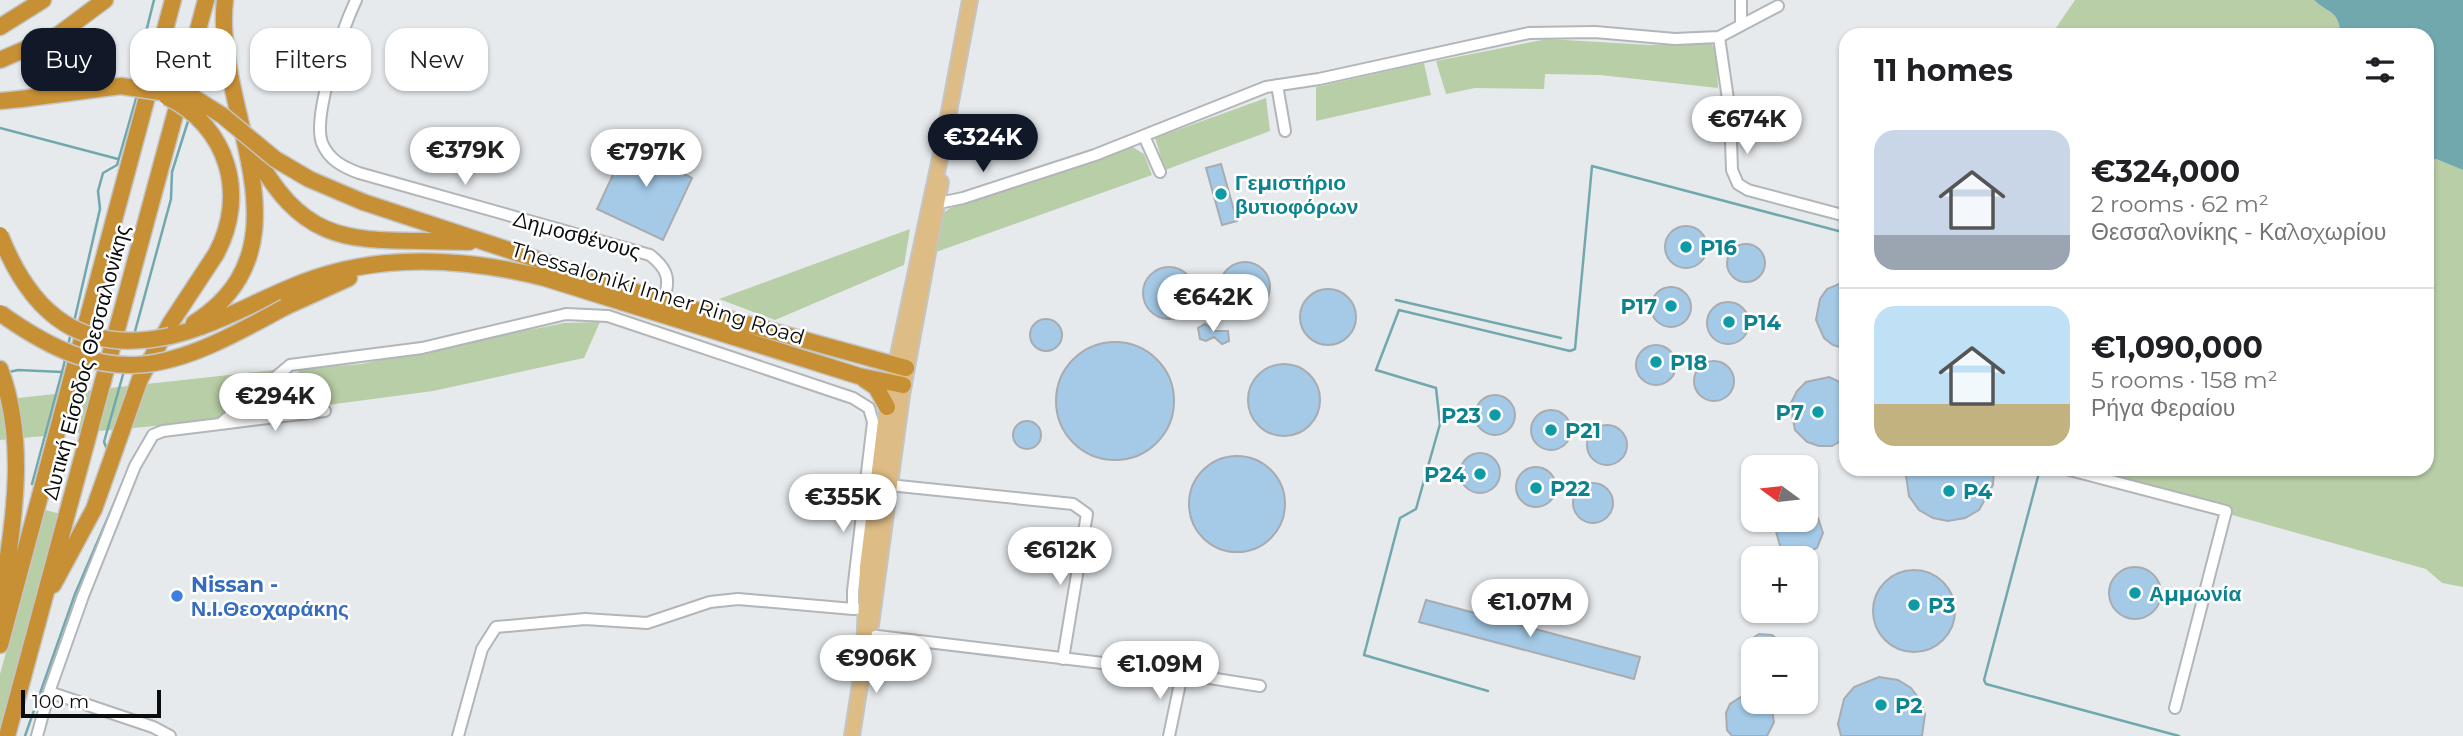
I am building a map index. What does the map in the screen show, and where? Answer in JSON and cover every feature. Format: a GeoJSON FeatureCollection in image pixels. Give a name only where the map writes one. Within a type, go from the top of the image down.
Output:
{"type":"FeatureCollection","features":[{"type":"Feature","properties":{"kind":"highway"},"geometry":{"type":"LineString","coordinates":[[0,27],[43,0]]}},
{"type":"Feature","properties":{"kind":"highway"},"geometry":{"type":"LineString","coordinates":[[0,60],[58,35],[105,0]]}},
{"type":"Feature","properties":{"kind":"highway","name":"Δυτική Είσοδος Θεσσαλονίκης"},"geometry":{"type":"LineString","coordinates":[[0,645],[173,0]]}},
{"type":"Feature","properties":{"kind":"highway","name":"Δυτική Είσοδος Θεσσαλονίκης"},"geometry":{"type":"LineString","coordinates":[[7,736],[206,0]]}},
{"type":"Feature","properties":{"kind":"highway"},"geometry":{"type":"LineString","coordinates":[[170,337],[197,322],[224,298],[248,260],[256,218],[246,137],[224,47],[225,0]]}},
{"type":"Feature","properties":{"kind":"highway","name":"Thessaloniki Inner Ring Road"},"geometry":{"type":"LineString","coordinates":[[0,101],[104,87],[193,97],[286,166],[363,202],[663,301],[900,367]]}},
{"type":"Feature","properties":{"kind":"highway"},"geometry":{"type":"LineString","coordinates":[[43,602],[94,509],[140,379],[153,351],[216,254],[227,229],[231,178],[223,152],[210,131],[193,113],[155,92]]}},
{"type":"Feature","properties":{"kind":"highway"},"geometry":{"type":"LineString","coordinates":[[246,137],[282,198],[327,230],[369,240],[459,242],[506,248]]}},
{"type":"Feature","properties":{"kind":"highway","name":"Thessaloniki Inner Ring Road"},"geometry":{"type":"LineString","coordinates":[[0,235],[28,292],[63,323],[108,340],[139,342],[170,337],[191,331],[325,275],[428,261],[498,266],[859,376],[897,384]]}},
{"type":"Feature","properties":{"kind":"highway"},"geometry":{"type":"LineString","coordinates":[[0,313],[34,338],[76,357],[131,365],[170,361],[203,351],[328,285],[391,264]]}},
{"type":"Feature","properties":{"kind":"highway"},"geometry":{"type":"LineString","coordinates":[[0,608],[17,456],[12,414],[1,371]]}},
{"type":"Feature","properties":{"kind":"highway"},"geometry":{"type":"LineString","coordinates":[[859,376],[876,387],[887,407]]}},
{"type":"Feature","properties":{"kind":"main road"},"geometry":{"type":"LineString","coordinates":[[852,736],[869,635],[864,609],[889,485],[897,384],[916,261],[943,144],[970,0]]}},
{"type":"Feature","properties":{"kind":"main road"},"geometry":{"type":"LineString","coordinates":[[900,367],[938,208],[943,144]]}},
{"type":"Feature","properties":{"kind":"main road"},"geometry":{"type":"LineString","coordinates":[[865,650],[864,609],[875,484],[887,407],[897,384]]}},
{"type":"Feature","properties":{"kind":"street","name":"Δημοσθένους"},"geometry":{"type":"LineString","coordinates":[[356,0],[321,114],[322,141],[338,164],[411,188],[650,255],[665,269],[668,277],[663,301]]}},
{"type":"Feature","properties":{"kind":"street"},"geometry":{"type":"LineString","coordinates":[[1741,0],[1741,23]]}},
{"type":"Feature","properties":{"kind":"street"},"geometry":{"type":"LineString","coordinates":[[938,208],[1144,136],[1253,91],[1277,85],[1530,33],[1595,32],[1658,38],[1718,37],[1778,6]]}},
{"type":"Feature","properties":{"kind":"street"},"geometry":{"type":"LineString","coordinates":[[1718,37],[1730,113],[1732,170],[1738,184],[1748,190],[1839,214]]}},
{"type":"Feature","properties":{"kind":"street"},"geometry":{"type":"LineString","coordinates":[[1277,85],[1286,131]]}},
{"type":"Feature","properties":{"kind":"street"},"geometry":{"type":"LineString","coordinates":[[1144,136],[1160,172]]}},
{"type":"Feature","properties":{"kind":"street"},"geometry":{"type":"LineString","coordinates":[[220,424],[287,366],[422,348],[566,314],[608,316],[853,398],[869,408],[873,422],[860,521],[864,609],[738,599],[710,602],[647,623],[585,619],[496,627],[482,649],[458,736]]}},
{"type":"Feature","properties":{"kind":"street"},"geometry":{"type":"LineString","coordinates":[[853,398],[859,376]]}},
{"type":"Feature","properties":{"kind":"street"},"geometry":{"type":"LineString","coordinates":[[37,736],[49,692],[122,498],[150,438],[160,431],[325,411]]}},
{"type":"Feature","properties":{"kind":"street"},"geometry":{"type":"LineString","coordinates":[[2092,476],[2225,511],[2175,708]]}},
{"type":"Feature","properties":{"kind":"street"},"geometry":{"type":"LineString","coordinates":[[889,485],[1073,505],[1087,514],[1063,659]]}},
{"type":"Feature","properties":{"kind":"street"},"geometry":{"type":"LineString","coordinates":[[869,635],[1260,686]]}},
{"type":"Feature","properties":{"kind":"street"},"geometry":{"type":"LineString","coordinates":[[1169,736],[1182,674]]}},
{"type":"Feature","properties":{"kind":"street"},"geometry":{"type":"LineString","coordinates":[[49,692],[152,727],[170,736]]}},
{"type":"Feature","properties":{"kind":"green space"},"geometry":{"type":"Polygon","coordinates":[[[2075,0],[2314,0],[2335,16],[2340,28],[2056,28],[2075,0]]]}},
{"type":"Feature","properties":{"kind":"green space"},"geometry":{"type":"Polygon","coordinates":[[[1547,39],[1650,45],[1709,42],[1716,49],[1718,88],[1600,75],[1545,74],[1544,89],[1475,88],[1446,94],[1436,61],[1547,39]]]}},
{"type":"Feature","properties":{"kind":"green space"},"geometry":{"type":"Polygon","coordinates":[[[1424,63],[1431,95],[1316,121],[1316,87],[1424,63]]]}},
{"type":"Feature","properties":{"kind":"green space"},"geometry":{"type":"Polygon","coordinates":[[[1266,98],[1270,131],[1165,170],[1155,138],[1266,98]]]}},
{"type":"Feature","properties":{"kind":"green space"},"geometry":{"type":"Polygon","coordinates":[[[1131,146],[1144,154],[1152,175],[936,252],[939,216],[950,208],[1131,146]]]}},
{"type":"Feature","properties":{"kind":"green space"},"geometry":{"type":"Polygon","coordinates":[[[2434,159],[2463,170],[2463,587],[2442,583],[2426,569],[2092,476],[2434,476],[2434,159]]]}},
{"type":"Feature","properties":{"kind":"green space"},"geometry":{"type":"Polygon","coordinates":[[[910,229],[904,265],[775,320],[719,299],[910,229]]]}},
{"type":"Feature","properties":{"kind":"green space"},"geometry":{"type":"Polygon","coordinates":[[[600,322],[584,358],[433,391],[245,416],[302,369],[361,364],[564,323],[600,322]]]}},
{"type":"Feature","properties":{"kind":"green space"},"geometry":{"type":"Polygon","coordinates":[[[274,370],[238,406],[211,421],[0,440],[0,400],[274,370]]]}},
{"type":"Feature","properties":{"kind":"green space"},"geometry":{"type":"Polygon","coordinates":[[[45,510],[61,514],[0,736],[0,674],[45,510]]]}},
{"type":"Feature","properties":{"kind":"water"},"geometry":{"type":"Polygon","coordinates":[[[2314,0],[2463,0],[2463,170],[2434,159],[2434,28],[2340,28],[2332,13],[2314,0]]]}},
{"type":"Feature","properties":{"kind":"building"},"geometry":{"type":"Polygon","coordinates":[[[631,136],[686,165],[682,173],[692,178],[663,240],[597,209],[631,136]]]}},
{"type":"Feature","properties":{"kind":"building","name":"Γεμιστήριο βυτιοφόρων"},"geometry":{"type":"Polygon","coordinates":[[[1221,164],[1237,221],[1222,225],[1206,168],[1221,164]]]}},
{"type":"Feature","properties":{"kind":"building","name":"P16"},"geometry":{"type":"Polygon","coordinates":[[[1686,226],[1701,232],[1707,247],[1701,262],[1686,268],[1671,262],[1665,247],[1671,232],[1686,226]]]}},
{"type":"Feature","properties":{"kind":"building"},"geometry":{"type":"Polygon","coordinates":[[[1746,244],[1759,250],[1765,263],[1759,276],[1746,282],[1733,276],[1727,263],[1733,250],[1746,244]]]}},
{"type":"Feature","properties":{"kind":"building"},"geometry":{"type":"Polygon","coordinates":[[[1245,262],[1263,269],[1270,287],[1263,305],[1245,312],[1227,305],[1220,287],[1227,269],[1245,262]]]}},
{"type":"Feature","properties":{"kind":"building"},"geometry":{"type":"Polygon","coordinates":[[[1169,267],[1179,269],[1187,275],[1193,283],[1193,303],[1187,311],[1179,317],[1169,319],[1159,317],[1151,311],[1145,303],[1143,293],[1145,283],[1151,275],[1159,269],[1169,267]]]}},
{"type":"Feature","properties":{"kind":"building"},"geometry":{"type":"Polygon","coordinates":[[[1839,284],[1839,347],[1824,338],[1816,320],[1820,299],[1827,289],[1839,284]]]}},
{"type":"Feature","properties":{"kind":"building","name":"P17"},"geometry":{"type":"Polygon","coordinates":[[[1671,287],[1679,288],[1685,293],[1690,299],[1690,315],[1685,321],[1679,326],[1671,327],[1663,326],[1657,321],[1652,315],[1651,307],[1652,299],[1657,293],[1663,288],[1671,287]]]}},
{"type":"Feature","properties":{"kind":"building"},"geometry":{"type":"Polygon","coordinates":[[[1322,289],[1334,289],[1344,293],[1352,301],[1356,317],[1352,333],[1344,341],[1334,345],[1322,345],[1312,341],[1304,333],[1300,323],[1300,311],[1304,301],[1312,293],[1322,289]]]}},
{"type":"Feature","properties":{"kind":"building","name":"P14"},"geometry":{"type":"Polygon","coordinates":[[[1728,302],[1743,308],[1749,323],[1743,338],[1728,344],[1713,338],[1707,323],[1713,308],[1728,302]]]}},
{"type":"Feature","properties":{"kind":"building"},"geometry":{"type":"Polygon","coordinates":[[[1046,319],[1057,324],[1062,335],[1057,346],[1046,351],[1035,346],[1030,335],[1035,324],[1046,319]]]}},
{"type":"Feature","properties":{"kind":"building"},"geometry":{"type":"Polygon","coordinates":[[[1205,324],[1215,331],[1228,331],[1229,341],[1222,344],[1214,337],[1206,341],[1200,339],[1198,328],[1205,324]]]}},
{"type":"Feature","properties":{"kind":"building"},"geometry":{"type":"Polygon","coordinates":[[[1115,342],[1148,352],[1164,368],[1174,401],[1164,434],[1148,450],[1115,460],[1082,450],[1066,434],[1056,401],[1066,368],[1082,352],[1115,342]]]}},
{"type":"Feature","properties":{"kind":"building","name":"P18"},"geometry":{"type":"Polygon","coordinates":[[[1656,345],[1664,346],[1670,351],[1675,357],[1675,373],[1670,379],[1664,384],[1656,385],[1648,384],[1642,379],[1637,373],[1636,365],[1637,357],[1642,351],[1648,346],[1656,345]]]}},
{"type":"Feature","properties":{"kind":"building"},"geometry":{"type":"Polygon","coordinates":[[[1714,361],[1722,362],[1728,367],[1733,373],[1733,389],[1728,395],[1722,400],[1714,401],[1706,400],[1700,395],[1695,389],[1694,381],[1695,373],[1700,367],[1706,362],[1714,361]]]}},
{"type":"Feature","properties":{"kind":"building"},"geometry":{"type":"Polygon","coordinates":[[[1284,364],[1304,370],[1314,380],[1320,400],[1314,420],[1304,430],[1284,436],[1264,430],[1254,420],[1248,400],[1254,380],[1264,370],[1284,364]]]}},
{"type":"Feature","properties":{"kind":"building","name":"P7"},"geometry":{"type":"Polygon","coordinates":[[[1829,377],[1839,382],[1839,442],[1832,446],[1807,442],[1795,430],[1790,405],[1797,391],[1806,382],[1829,377]]]}},
{"type":"Feature","properties":{"kind":"building","name":"P23"},"geometry":{"type":"Polygon","coordinates":[[[1495,395],[1503,396],[1509,401],[1514,407],[1514,423],[1509,429],[1503,434],[1495,435],[1487,434],[1481,429],[1476,423],[1475,415],[1476,407],[1481,401],[1487,396],[1495,395]]]}},
{"type":"Feature","properties":{"kind":"building","name":"P21"},"geometry":{"type":"Polygon","coordinates":[[[1551,410],[1559,411],[1565,416],[1570,422],[1570,438],[1565,444],[1559,449],[1551,450],[1543,449],[1537,444],[1532,438],[1531,430],[1532,422],[1537,416],[1543,411],[1551,410]]]}},
{"type":"Feature","properties":{"kind":"building"},"geometry":{"type":"Polygon","coordinates":[[[1027,421],[1037,425],[1041,435],[1037,445],[1027,449],[1017,445],[1013,435],[1017,425],[1027,421]]]}},
{"type":"Feature","properties":{"kind":"building"},"geometry":{"type":"Polygon","coordinates":[[[1607,425],[1615,426],[1621,431],[1626,437],[1626,453],[1621,459],[1615,464],[1607,465],[1599,464],[1593,459],[1588,453],[1587,445],[1588,437],[1593,431],[1599,426],[1607,425]]]}},
{"type":"Feature","properties":{"kind":"building","name":"P24"},"geometry":{"type":"Polygon","coordinates":[[[1480,453],[1488,454],[1494,459],[1499,465],[1499,481],[1494,487],[1488,492],[1480,493],[1472,492],[1466,487],[1461,481],[1460,473],[1461,465],[1466,459],[1472,454],[1480,453]]]}},
{"type":"Feature","properties":{"kind":"building"},"geometry":{"type":"Polygon","coordinates":[[[1237,456],[1255,460],[1271,470],[1281,486],[1285,504],[1281,522],[1271,538],[1255,548],[1237,552],[1219,548],[1203,538],[1193,522],[1189,504],[1193,486],[1203,470],[1219,460],[1237,456]]]}},
{"type":"Feature","properties":{"kind":"building","name":"P22"},"geometry":{"type":"Polygon","coordinates":[[[1536,467],[1544,468],[1550,473],[1555,479],[1555,495],[1550,501],[1544,506],[1536,507],[1528,506],[1522,501],[1517,495],[1516,487],[1517,479],[1522,473],[1528,468],[1536,467]]]}},
{"type":"Feature","properties":{"kind":"building","name":"P4"},"geometry":{"type":"Polygon","coordinates":[[[1906,476],[1994,476],[1993,485],[1979,510],[1965,518],[1948,521],[1933,518],[1919,510],[1909,496],[1906,476]]]}},
{"type":"Feature","properties":{"kind":"building"},"geometry":{"type":"Polygon","coordinates":[[[1593,483],[1601,484],[1607,489],[1612,495],[1612,511],[1607,517],[1601,522],[1593,523],[1585,522],[1579,517],[1574,511],[1573,503],[1574,495],[1579,489],[1585,484],[1593,483]]]}},
{"type":"Feature","properties":{"kind":"building"},"geometry":{"type":"Polygon","coordinates":[[[1818,518],[1823,533],[1818,546],[1780,546],[1776,532],[1818,532],[1818,518]]]}},
{"type":"Feature","properties":{"kind":"building","name":"Αμμωνία"},"geometry":{"type":"Polygon","coordinates":[[[2135,567],[2154,574],[2161,593],[2154,612],[2135,619],[2116,612],[2109,593],[2116,574],[2135,567]]]}},
{"type":"Feature","properties":{"kind":"building","name":"P3"},"geometry":{"type":"Polygon","coordinates":[[[1914,570],[1930,573],[1943,582],[1952,595],[1955,611],[1952,627],[1943,640],[1930,649],[1914,652],[1898,649],[1885,640],[1876,627],[1873,611],[1876,595],[1885,582],[1898,573],[1914,570]]]}},
{"type":"Feature","properties":{"kind":"building"},"geometry":{"type":"Polygon","coordinates":[[[1426,600],[1640,657],[1634,679],[1419,622],[1426,600]]]}},
{"type":"Feature","properties":{"kind":"building"},"geometry":{"type":"Polygon","coordinates":[[[1759,634],[1775,637],[1754,637],[1759,634]]]}},
{"type":"Feature","properties":{"kind":"building","name":"P2"},"geometry":{"type":"Polygon","coordinates":[[[1879,677],[1898,680],[1911,688],[1920,700],[1925,714],[1922,736],[1841,736],[1838,724],[1844,699],[1854,687],[1879,677]]]}},
{"type":"Feature","properties":{"kind":"building"},"geometry":{"type":"Polygon","coordinates":[[[1741,697],[1741,714],[1773,714],[1774,722],[1767,736],[1732,736],[1727,730],[1726,713],[1730,704],[1741,697]]]}},
{"type":"Feature","properties":{"kind":"waterway"},"geometry":{"type":"LineString","coordinates":[[147,28],[154,0]]}},
{"type":"Feature","properties":{"kind":"waterway"},"geometry":{"type":"LineString","coordinates":[[74,322],[100,209],[98,191],[103,173],[117,165],[137,95]]}},
{"type":"Feature","properties":{"kind":"waterway"},"geometry":{"type":"LineString","coordinates":[[134,335],[171,199],[172,172],[189,118]]}},
{"type":"Feature","properties":{"kind":"waterway"},"geometry":{"type":"LineString","coordinates":[[0,128],[118,159]]}},
{"type":"Feature","properties":{"kind":"waterway"},"geometry":{"type":"LineString","coordinates":[[1488,691],[1364,655],[1400,518],[1416,509],[1440,424],[1436,388],[1376,370],[1399,310],[1570,351],[1575,349],[1592,166],[1839,231]]}},
{"type":"Feature","properties":{"kind":"waterway"},"geometry":{"type":"LineString","coordinates":[[1396,300],[1561,338]]}},
{"type":"Feature","properties":{"kind":"waterway"},"geometry":{"type":"LineString","coordinates":[[68,346],[71,332]]}},
{"type":"Feature","properties":{"kind":"waterway"},"geometry":{"type":"LineString","coordinates":[[9,372],[62,372],[66,356]]}},
{"type":"Feature","properties":{"kind":"waterway"},"geometry":{"type":"LineString","coordinates":[[107,449],[104,442],[124,371]]}},
{"type":"Feature","properties":{"kind":"waterway"},"geometry":{"type":"LineString","coordinates":[[32,484],[62,372]]}},
{"type":"Feature","properties":{"kind":"waterway"},"geometry":{"type":"LineString","coordinates":[[2038,476],[1984,680],[1986,684],[2179,736]]}},
{"type":"Feature","properties":{"kind":"waterway"},"geometry":{"type":"LineString","coordinates":[[25,736],[75,594],[121,487]]}},
{"type":"Feature","properties":{"kind":"place","name":"Γεμιστήριο βυτιοφόρων"},"geometry":{"type":"Point","coordinates":[1221,194]}},
{"type":"Feature","properties":{"kind":"place","name":"P16"},"geometry":{"type":"Point","coordinates":[1686,247]}},
{"type":"Feature","properties":{"kind":"place","name":"P17"},"geometry":{"type":"Point","coordinates":[1671,306]}},
{"type":"Feature","properties":{"kind":"place","name":"P14"},"geometry":{"type":"Point","coordinates":[1729,322]}},
{"type":"Feature","properties":{"kind":"place","name":"P18"},"geometry":{"type":"Point","coordinates":[1656,362]}},
{"type":"Feature","properties":{"kind":"place","name":"P7"},"geometry":{"type":"Point","coordinates":[1818,412]}},
{"type":"Feature","properties":{"kind":"place","name":"P23"},"geometry":{"type":"Point","coordinates":[1495,415]}},
{"type":"Feature","properties":{"kind":"place","name":"P21"},"geometry":{"type":"Point","coordinates":[1551,430]}},
{"type":"Feature","properties":{"kind":"place","name":"P24"},"geometry":{"type":"Point","coordinates":[1480,474]}},
{"type":"Feature","properties":{"kind":"place","name":"P22"},"geometry":{"type":"Point","coordinates":[1536,488]}},
{"type":"Feature","properties":{"kind":"place","name":"P4"},"geometry":{"type":"Point","coordinates":[1949,491]}},
{"type":"Feature","properties":{"kind":"place","name":"Αμμωνία"},"geometry":{"type":"Point","coordinates":[2135,593]}},
{"type":"Feature","properties":{"kind":"place","name":"Nissan - Ν.Ι.Θεοχαράκης"},"geometry":{"type":"Point","coordinates":[177,596]}},
{"type":"Feature","properties":{"kind":"place","name":"P3"},"geometry":{"type":"Point","coordinates":[1914,605]}},
{"type":"Feature","properties":{"kind":"place","name":"P2"},"geometry":{"type":"Point","coordinates":[1881,705]}}]}
